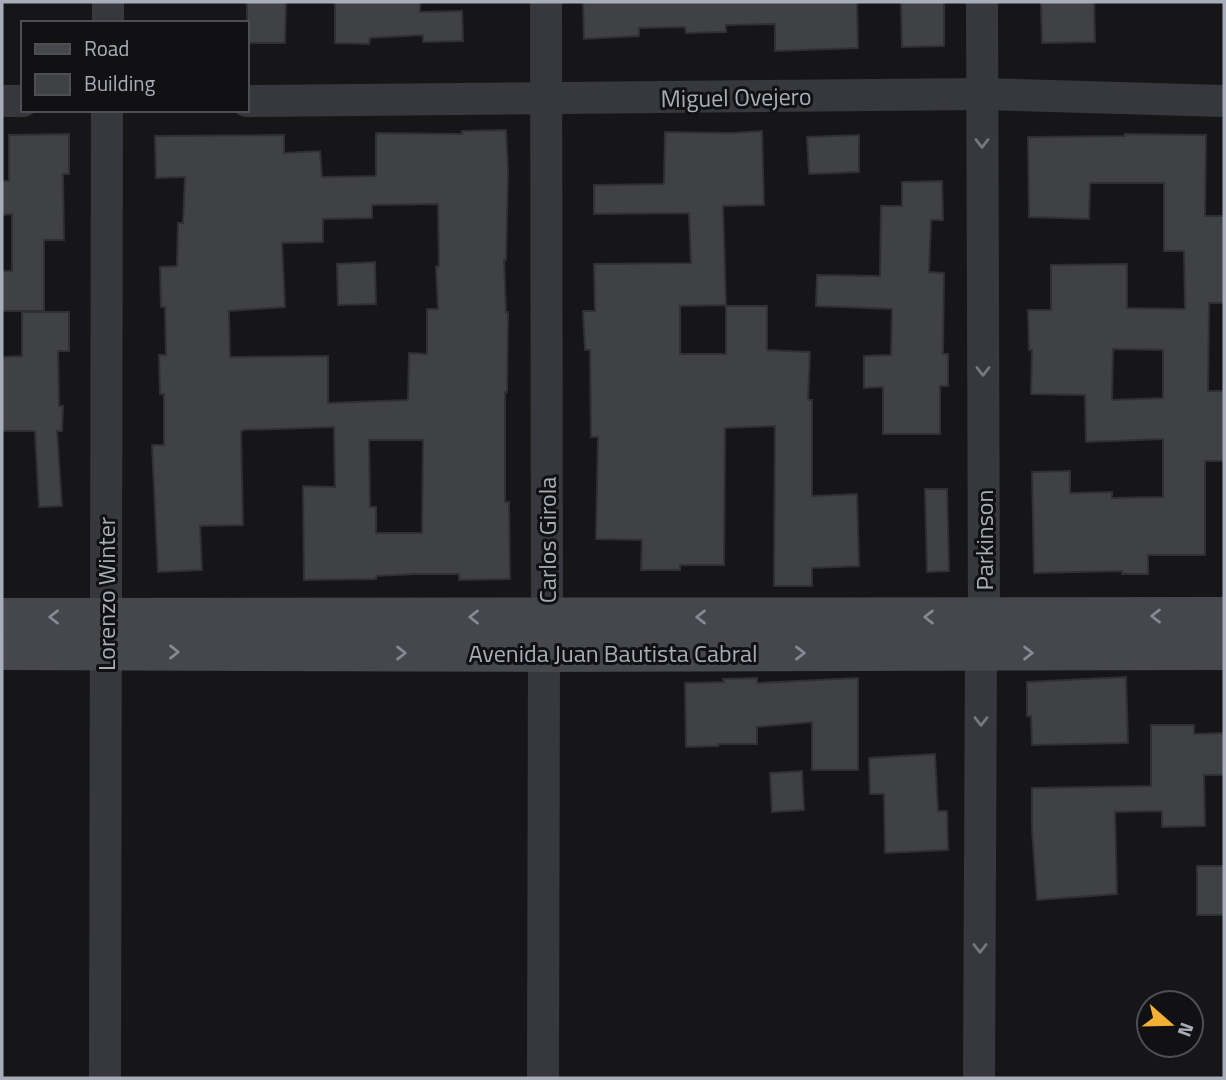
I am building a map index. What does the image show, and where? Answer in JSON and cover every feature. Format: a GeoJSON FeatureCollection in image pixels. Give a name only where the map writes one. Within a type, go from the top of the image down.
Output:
{"type":"FeatureCollection","features":[{"type":"Feature","properties":{"kind":"main road","name":"Avenida Juan Bautista Cabral"},"geometry":{"type":"LineString","coordinates":[[983,635],[1224,616]]}},
{"type":"Feature","properties":{"kind":"main road","name":"Avenida Juan Bautista Cabral"},"geometry":{"type":"LineString","coordinates":[[2,617],[106,634],[983,635],[1224,651]]}},
{"type":"Feature","properties":{"kind":"main road","name":"Avenida Juan Bautista Cabral"},"geometry":{"type":"LineString","coordinates":[[2,651],[106,634]]}},
{"type":"Feature","properties":{"kind":"street"},"geometry":{"type":"LineString","coordinates":[[108,2],[108,21]]}},
{"type":"Feature","properties":{"kind":"street","name":"Carlos Girola"},"geometry":{"type":"LineString","coordinates":[[543,1078],[546,2]]}},
{"type":"Feature","properties":{"kind":"street","name":"Parkinson"},"geometry":{"type":"LineString","coordinates":[[979,1078],[983,635],[982,2]]}},
{"type":"Feature","properties":{"kind":"street","name":"Miguel Ovejero"},"geometry":{"type":"LineString","coordinates":[[248,101],[982,94],[1224,101]]}},
{"type":"Feature","properties":{"kind":"street"},"geometry":{"type":"LineString","coordinates":[[2,101],[21,101]]}},
{"type":"Feature","properties":{"kind":"street","name":"Lorenzo Winter"},"geometry":{"type":"LineString","coordinates":[[105,1078],[107,112]]}},
{"type":"Feature","properties":{"kind":"building"},"geometry":{"type":"Polygon","coordinates":[[[247,2],[286,2],[285,43],[248,43],[247,2]]]}},
{"type":"Feature","properties":{"kind":"building"},"geometry":{"type":"Polygon","coordinates":[[[335,2],[420,2],[420,12],[462,11],[463,41],[423,42],[423,35],[370,38],[369,44],[335,43],[335,2]]]}},
{"type":"Feature","properties":{"kind":"building"},"geometry":{"type":"Polygon","coordinates":[[[583,2],[857,2],[858,48],[775,51],[775,24],[726,25],[726,32],[686,33],[685,27],[639,28],[639,36],[584,39],[583,2]]]}},
{"type":"Feature","properties":{"kind":"building"},"geometry":{"type":"Polygon","coordinates":[[[901,2],[944,2],[944,46],[902,47],[901,2]]]}},
{"type":"Feature","properties":{"kind":"building"},"geometry":{"type":"Polygon","coordinates":[[[1041,2],[1094,2],[1095,42],[1042,43],[1041,2]]]}},
{"type":"Feature","properties":{"kind":"building"},"geometry":{"type":"Polygon","coordinates":[[[506,130],[508,171],[504,260],[508,312],[505,502],[509,502],[510,579],[459,580],[459,574],[415,574],[376,576],[376,579],[304,580],[303,486],[335,487],[334,427],[243,430],[243,525],[200,526],[202,570],[158,572],[152,445],[164,445],[164,394],[160,394],[159,355],[166,355],[165,307],[161,307],[160,267],[177,266],[178,223],[183,223],[185,177],[156,178],[155,136],[284,135],[284,153],[320,151],[322,177],[376,176],[376,133],[462,134],[462,131],[506,130]],[[438,204],[372,205],[372,218],[323,219],[323,242],[282,243],[285,307],[229,311],[230,357],[328,356],[328,403],[408,400],[409,353],[427,354],[427,309],[438,309],[438,204]],[[369,440],[370,507],[376,507],[376,533],[422,533],[423,440],[369,440]]]}},
{"type":"Feature","properties":{"kind":"building"},"geometry":{"type":"Polygon","coordinates":[[[762,131],[764,205],[723,206],[726,305],[680,306],[680,354],[726,354],[726,306],[767,306],[767,350],[810,352],[808,400],[812,400],[812,496],[857,494],[859,566],[812,568],[812,586],[774,586],[775,426],[725,428],[724,565],[680,565],[680,570],[641,570],[642,540],[596,539],[598,437],[591,437],[590,350],[585,350],[583,311],[595,311],[594,264],[691,263],[689,213],[594,214],[594,185],[664,184],[665,132],[762,131]]]}},
{"type":"Feature","properties":{"kind":"building"},"geometry":{"type":"Polygon","coordinates":[[[69,134],[69,174],[63,174],[64,240],[44,240],[44,311],[2,311],[2,271],[12,271],[12,214],[2,215],[2,181],[9,181],[9,135],[69,134]]]}},
{"type":"Feature","properties":{"kind":"building"},"geometry":{"type":"Polygon","coordinates":[[[859,135],[859,172],[809,174],[807,137],[859,135]]]}},
{"type":"Feature","properties":{"kind":"building"},"geometry":{"type":"Polygon","coordinates":[[[1206,135],[1205,216],[1224,216],[1224,303],[1209,303],[1208,391],[1224,391],[1224,461],[1205,461],[1205,555],[1148,555],[1148,574],[1122,574],[1122,571],[1034,573],[1032,472],[1070,471],[1070,493],[1112,492],[1112,498],[1163,497],[1163,439],[1086,442],[1085,395],[1031,394],[1032,350],[1029,350],[1028,310],[1051,310],[1051,265],[1127,264],[1127,308],[1185,309],[1184,251],[1164,251],[1164,183],[1090,183],[1089,219],[1029,217],[1028,137],[1206,135]],[[1113,349],[1112,400],[1163,398],[1163,350],[1113,349]]]}},
{"type":"Feature","properties":{"kind":"building"},"geometry":{"type":"Polygon","coordinates":[[[942,181],[943,220],[931,220],[929,272],[944,273],[943,354],[948,354],[948,386],[940,386],[940,434],[883,434],[883,387],[864,388],[864,356],[891,355],[892,309],[816,306],[817,275],[880,276],[881,206],[902,206],[902,182],[942,181]]]}},
{"type":"Feature","properties":{"kind":"building"},"geometry":{"type":"Polygon","coordinates":[[[375,262],[376,304],[338,305],[337,264],[375,262]]]}},
{"type":"Feature","properties":{"kind":"building"},"geometry":{"type":"Polygon","coordinates":[[[22,312],[69,312],[69,351],[58,351],[59,406],[63,406],[62,431],[57,431],[62,506],[39,507],[35,431],[2,431],[2,357],[22,356],[22,312]]]}},
{"type":"Feature","properties":{"kind":"building"},"geometry":{"type":"Polygon","coordinates":[[[925,489],[947,489],[949,571],[927,572],[925,489]]]}},
{"type":"Feature","properties":{"kind":"building"},"geometry":{"type":"Polygon","coordinates":[[[1126,677],[1128,743],[1032,745],[1031,716],[1027,716],[1027,682],[1126,677]]]}},
{"type":"Feature","properties":{"kind":"building"},"geometry":{"type":"Polygon","coordinates":[[[757,678],[757,683],[858,678],[858,770],[812,770],[812,722],[757,727],[757,744],[686,747],[685,683],[757,678]]]}},
{"type":"Feature","properties":{"kind":"building"},"geometry":{"type":"Polygon","coordinates":[[[1151,725],[1194,725],[1194,734],[1224,733],[1224,775],[1204,775],[1205,826],[1162,827],[1162,811],[1115,812],[1117,894],[1037,900],[1032,788],[1151,786],[1151,725]]]}},
{"type":"Feature","properties":{"kind":"building"},"geometry":{"type":"Polygon","coordinates":[[[935,754],[938,811],[947,811],[948,850],[885,853],[884,794],[870,794],[869,758],[935,754]]]}},
{"type":"Feature","properties":{"kind":"building"},"geometry":{"type":"Polygon","coordinates":[[[802,771],[804,810],[772,812],[770,773],[802,771]]]}},
{"type":"Feature","properties":{"kind":"building"},"geometry":{"type":"Polygon","coordinates":[[[1197,866],[1224,866],[1224,915],[1197,915],[1197,866]]]}}]}
